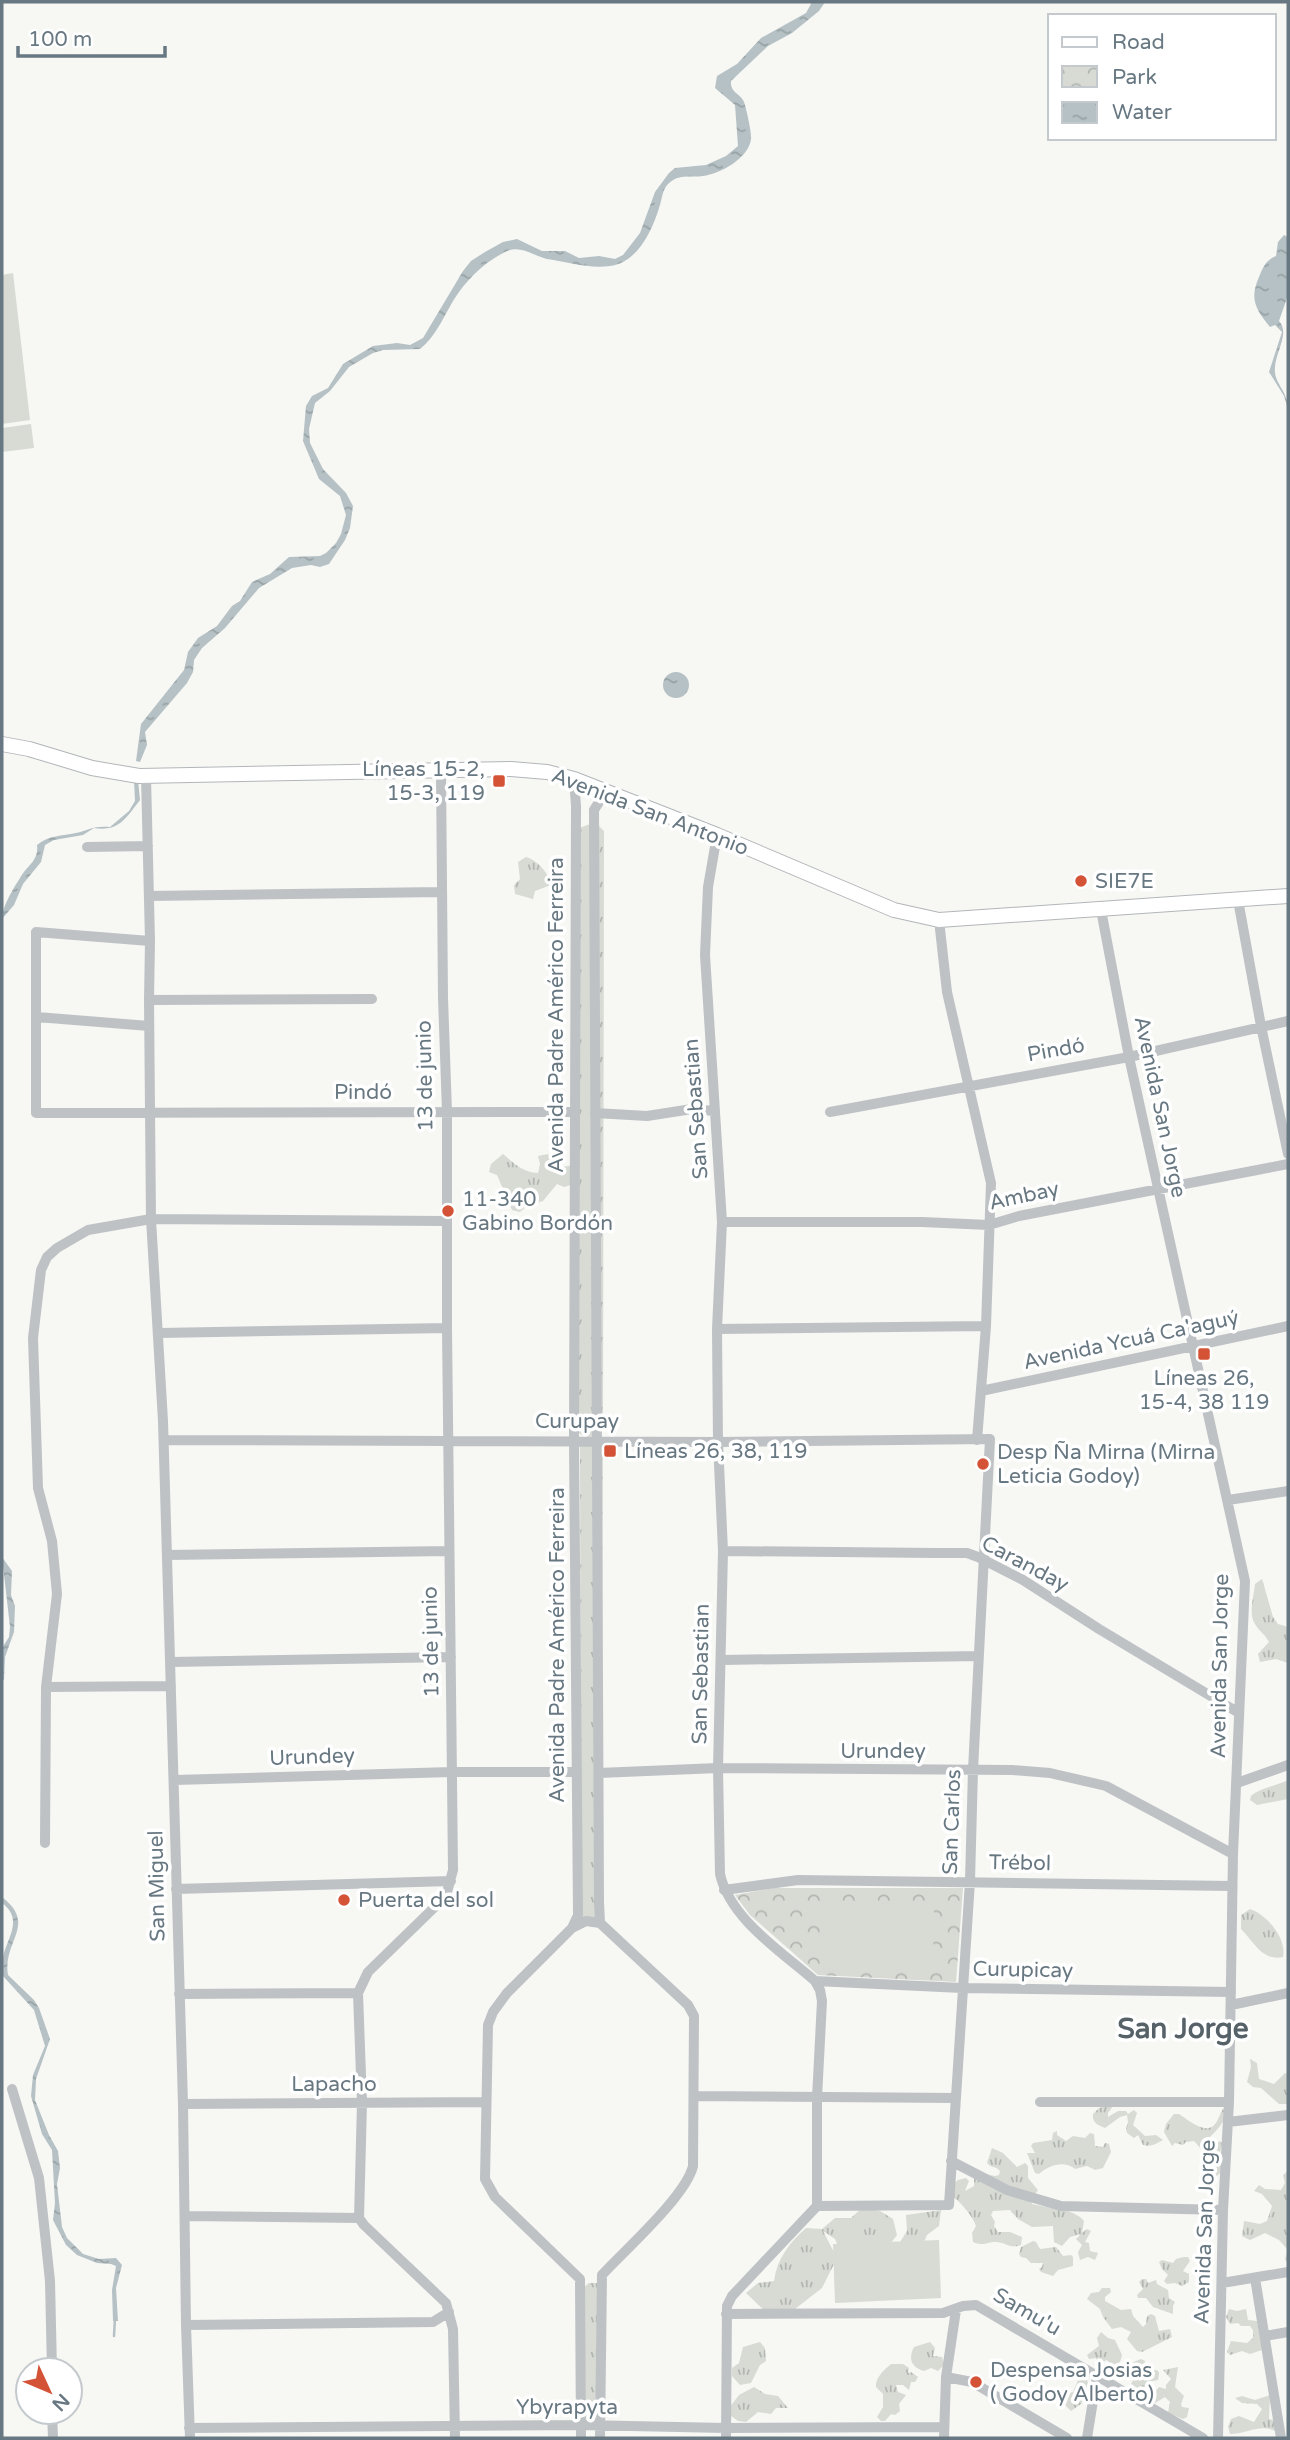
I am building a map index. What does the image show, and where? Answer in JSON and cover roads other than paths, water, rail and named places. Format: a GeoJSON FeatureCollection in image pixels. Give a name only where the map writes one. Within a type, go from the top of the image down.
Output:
{"type":"FeatureCollection","features":[{"type":"Feature","properties":{"kind":"main road","name":"Avenida San Antonio"},"geometry":{"type":"LineString","coordinates":[[2,744],[29,749],[92,768],[137,776],[534,770],[574,779],[606,791],[894,910],[939,919],[1288,897]]}},
{"type":"Feature","properties":{"kind":"street","name":"13 de junio"},"geometry":{"type":"LineString","coordinates":[[358,1993],[368,1972],[446,1896],[453,1870],[447,1112],[440,772]]}},
{"type":"Feature","properties":{"kind":"street","name":"San Miguel"},"geometry":{"type":"LineString","coordinates":[[137,776],[148,846],[151,1219],[160,1333],[171,1662],[189,2433]]}},
{"type":"Feature","properties":{"kind":"street","name":"Avenida Padre Américo Ferreira"},"geometry":{"type":"LineString","coordinates":[[572,1928],[578,1914],[574,1441],[574,779]]}},
{"type":"Feature","properties":{"kind":"street"},"geometry":{"type":"LineString","coordinates":[[576,806],[594,810],[606,791]]}},
{"type":"Feature","properties":{"kind":"street","name":"Avenida Padre Américo Ferreira"},"geometry":{"type":"LineString","coordinates":[[594,810],[600,1923]]}},
{"type":"Feature","properties":{"kind":"street","name":"San Sebastian"},"geometry":{"type":"LineString","coordinates":[[717,835],[708,887],[705,955],[722,1222],[718,1442],[723,1551],[718,1768],[720,1874],[724,1890]]}},
{"type":"Feature","properties":{"kind":"street"},"geometry":{"type":"LineString","coordinates":[[87,847],[148,846]]}},
{"type":"Feature","properties":{"kind":"street"},"geometry":{"type":"LineString","coordinates":[[149,896],[441,892]]}},
{"type":"Feature","properties":{"kind":"street"},"geometry":{"type":"LineString","coordinates":[[1238,900],[1288,1154]]}},
{"type":"Feature","properties":{"kind":"street","name":"Avenida San Jorge"},"geometry":{"type":"LineString","coordinates":[[1101,910],[1191,1347],[1245,1581],[1233,1854],[1229,2102],[1223,2210],[1218,2438]]}},
{"type":"Feature","properties":{"kind":"street"},"geometry":{"type":"LineString","coordinates":[[939,919],[947,992],[992,1183],[986,1326],[977,1440]]}},
{"type":"Feature","properties":{"kind":"street"},"geometry":{"type":"LineString","coordinates":[[149,1026],[37,1017],[36,932],[150,941]]}},
{"type":"Feature","properties":{"kind":"street"},"geometry":{"type":"LineString","coordinates":[[149,1000],[372,999]]}},
{"type":"Feature","properties":{"kind":"street","name":"Pindó"},"geometry":{"type":"LineString","coordinates":[[37,1017],[36,1113],[575,1112]]}},
{"type":"Feature","properties":{"kind":"street","name":"Pindó"},"geometry":{"type":"LineString","coordinates":[[830,1112],[1129,1056],[1288,1021]]}},
{"type":"Feature","properties":{"kind":"street"},"geometry":{"type":"LineString","coordinates":[[595,1112],[646,1116],[692,1109],[714,1111]]}},
{"type":"Feature","properties":{"kind":"street","name":"Ambay"},"geometry":{"type":"LineString","coordinates":[[722,1222],[922,1222],[989,1225],[1019,1216],[1288,1164]]}},
{"type":"Feature","properties":{"kind":"street"},"geometry":{"type":"LineString","coordinates":[[46,1843],[46,1687],[57,1594],[52,1541],[38,1488],[33,1338],[41,1270],[47,1257],[88,1230],[151,1219],[446,1221]]}},
{"type":"Feature","properties":{"kind":"street"},"geometry":{"type":"LineString","coordinates":[[718,1329],[986,1326]]}},
{"type":"Feature","properties":{"kind":"street","name":"Avenida Ycuá Ca'aguý"},"geometry":{"type":"LineString","coordinates":[[981,1391],[1288,1326]]}},
{"type":"Feature","properties":{"kind":"street"},"geometry":{"type":"LineString","coordinates":[[160,1333],[447,1328]]}},
{"type":"Feature","properties":{"kind":"street","name":"Curupay"},"geometry":{"type":"LineString","coordinates":[[164,1440],[718,1442],[990,1439]]}},
{"type":"Feature","properties":{"kind":"street","name":"San Carlos"},"geometry":{"type":"LineString","coordinates":[[817,2206],[948,2205],[970,1881],[982,1559],[990,1439]]}},
{"type":"Feature","properties":{"kind":"street"},"geometry":{"type":"LineString","coordinates":[[1227,1500],[1288,1490]]}},
{"type":"Feature","properties":{"kind":"street"},"geometry":{"type":"LineString","coordinates":[[167,1555],[449,1551]]}},
{"type":"Feature","properties":{"kind":"street","name":"Caranday"},"geometry":{"type":"LineString","coordinates":[[723,1551],[967,1553],[1023,1580],[1238,1713]]}},
{"type":"Feature","properties":{"kind":"street"},"geometry":{"type":"LineString","coordinates":[[722,1660],[979,1656]]}},
{"type":"Feature","properties":{"kind":"street"},"geometry":{"type":"LineString","coordinates":[[171,1662],[451,1657]]}},
{"type":"Feature","properties":{"kind":"street"},"geometry":{"type":"LineString","coordinates":[[46,1687],[171,1686]]}},
{"type":"Feature","properties":{"kind":"street"},"geometry":{"type":"LineString","coordinates":[[1237,1783],[1288,1765]]}},
{"type":"Feature","properties":{"kind":"street","name":"Urundey"},"geometry":{"type":"LineString","coordinates":[[599,1773],[718,1768],[1050,1773],[1106,1786],[1233,1854]]}},
{"type":"Feature","properties":{"kind":"street","name":"Urundey"},"geometry":{"type":"LineString","coordinates":[[174,1780],[452,1772],[577,1772]]}},
{"type":"Feature","properties":{"kind":"street","name":"Trébol"},"geometry":{"type":"LineString","coordinates":[[724,1890],[774,1881],[798,1880],[1232,1886]]}},
{"type":"Feature","properties":{"kind":"street"},"geometry":{"type":"LineString","coordinates":[[176,1889],[451,1881]]}},
{"type":"Feature","properties":{"kind":"street"},"geometry":{"type":"LineString","coordinates":[[724,1890],[746,1919],[815,1981],[822,2001],[817,2098],[817,2206],[732,2296],[727,2306],[726,2433]]}},
{"type":"Feature","properties":{"kind":"street"},"geometry":{"type":"LineString","coordinates":[[580,2279],[602,2275],[677,2196],[691,2176],[693,2166],[692,2011],[600,1923],[586,1921],[572,1928],[507,1993],[493,2012],[488,2025],[485,2102],[485,2179],[489,2188],[580,2279],[581,2438]]}},
{"type":"Feature","properties":{"kind":"street","name":"Curupicay"},"geometry":{"type":"LineString","coordinates":[[815,1981],[962,1988],[1231,1992]]}},
{"type":"Feature","properties":{"kind":"street"},"geometry":{"type":"LineString","coordinates":[[179,1994],[358,1993],[362,2104],[359,2218],[379,2241],[446,2303],[453,2329],[455,2433]]}},
{"type":"Feature","properties":{"kind":"street"},"geometry":{"type":"LineString","coordinates":[[1231,2005],[1288,1993]]}},
{"type":"Feature","properties":{"kind":"street"},"geometry":{"type":"LineString","coordinates":[[12,2089],[39,2178],[50,2281],[51,2356]]}},
{"type":"Feature","properties":{"kind":"street"},"geometry":{"type":"LineString","coordinates":[[694,2096],[955,2098]]}},
{"type":"Feature","properties":{"kind":"street","name":"Lapacho"},"geometry":{"type":"LineString","coordinates":[[183,2104],[485,2102]]}},
{"type":"Feature","properties":{"kind":"street"},"geometry":{"type":"LineString","coordinates":[[1040,2102],[1229,2102]]}},
{"type":"Feature","properties":{"kind":"street"},"geometry":{"type":"LineString","coordinates":[[1228,2122],[1288,2115]]}},
{"type":"Feature","properties":{"kind":"street"},"geometry":{"type":"LineString","coordinates":[[951,2161],[1007,2190],[1062,2206],[1223,2210]]}},
{"type":"Feature","properties":{"kind":"street"},"geometry":{"type":"LineString","coordinates":[[185,2216],[359,2218]]}},
{"type":"Feature","properties":{"kind":"street"},"geometry":{"type":"LineString","coordinates":[[1222,2283],[1288,2272]]}},
{"type":"Feature","properties":{"kind":"street"},"geometry":{"type":"LineString","coordinates":[[600,2438],[602,2275]]}},
{"type":"Feature","properties":{"kind":"street"},"geometry":{"type":"LineString","coordinates":[[1255,2278],[1281,2438]]}},
{"type":"Feature","properties":{"kind":"street","name":"Samu'u"},"geometry":{"type":"LineString","coordinates":[[726,2314],[943,2313],[976,2305],[1203,2438]]}},
{"type":"Feature","properties":{"kind":"street"},"geometry":{"type":"LineString","coordinates":[[944,2432],[946,2377],[956,2310]]}},
{"type":"Feature","properties":{"kind":"street"},"geometry":{"type":"LineString","coordinates":[[186,2325],[433,2322],[449,2312]]}},
{"type":"Feature","properties":{"kind":"street"},"geometry":{"type":"LineString","coordinates":[[1265,2336],[1288,2332]]}},
{"type":"Feature","properties":{"kind":"street"},"geometry":{"type":"LineString","coordinates":[[1087,2438],[1097,2376]]}},
{"type":"Feature","properties":{"kind":"street"},"geometry":{"type":"LineString","coordinates":[[946,2377],[972,2382],[1067,2438]]}},
{"type":"Feature","properties":{"kind":"street","name":"Ybyrapyta"},"geometry":{"type":"LineString","coordinates":[[189,2433],[455,2433],[582,2426],[726,2433],[944,2432]]}},
{"type":"Feature","properties":{"kind":"water"},"geometry":{"type":"Polygon","coordinates":[[[812,2],[825,2],[819,11],[792,33],[768,46],[731,81],[732,88],[744,102],[749,120],[751,139],[745,153],[733,164],[717,172],[681,177],[668,184],[648,236],[628,259],[620,264],[594,267],[547,259],[522,250],[507,251],[483,266],[470,279],[453,301],[435,333],[420,349],[383,350],[373,353],[349,367],[330,391],[315,403],[309,429],[310,443],[323,469],[346,493],[353,506],[350,528],[345,540],[329,564],[292,568],[259,588],[225,628],[202,648],[194,660],[193,672],[187,683],[145,732],[147,745],[140,762],[136,761],[141,724],[184,670],[188,652],[198,638],[217,626],[232,606],[240,601],[252,582],[270,574],[289,557],[320,556],[326,553],[341,534],[346,515],[340,496],[319,479],[303,441],[306,406],[312,396],[328,388],[343,364],[373,346],[397,343],[410,345],[423,338],[471,261],[503,242],[517,239],[542,251],[565,251],[579,258],[599,256],[615,259],[623,255],[640,233],[655,192],[669,173],[675,168],[706,165],[726,156],[738,146],[735,105],[715,88],[717,76],[737,64],[761,38],[806,13],[812,2]]]}},
{"type":"Feature","properties":{"kind":"water"},"geometry":{"type":"Polygon","coordinates":[[[1284,235],[1288,237],[1288,295],[1279,321],[1282,326],[1283,337],[1275,373],[1286,397],[1288,409],[1284,396],[1269,372],[1282,332],[1275,325],[1270,327],[1258,310],[1254,298],[1262,270],[1267,262],[1276,256],[1278,242],[1284,235]]]}},
{"type":"Feature","properties":{"kind":"water"},"geometry":{"type":"Polygon","coordinates":[[[676,672],[685,676],[689,685],[685,694],[676,698],[667,694],[663,685],[667,676],[676,672]]]}},
{"type":"Feature","properties":{"kind":"water"},"geometry":{"type":"Polygon","coordinates":[[[134,780],[138,780],[140,800],[126,818],[110,828],[95,828],[110,827],[129,811],[135,801],[134,780]]]}},
{"type":"Feature","properties":{"kind":"water"},"geometry":{"type":"Polygon","coordinates":[[[93,828],[83,835],[54,840],[45,845],[41,862],[23,884],[14,905],[2,919],[11,893],[34,859],[37,845],[46,839],[93,828]]]}},
{"type":"Feature","properties":{"kind":"water"},"geometry":{"type":"Polygon","coordinates":[[[2,1557],[12,1571],[11,1595],[15,1606],[14,1632],[5,1657],[4,1680],[2,1648],[9,1637],[10,1627],[2,1557]]]}},
{"type":"Feature","properties":{"kind":"water"},"geometry":{"type":"Polygon","coordinates":[[[2,1897],[12,1907],[18,1925],[7,1963],[8,1975],[34,2000],[50,2039],[36,2079],[35,2100],[58,2151],[60,2168],[57,2184],[62,2227],[67,2238],[83,2254],[99,2259],[116,2258],[122,2265],[116,2288],[118,2321],[113,2321],[112,2290],[116,2266],[97,2263],[77,2255],[66,2245],[53,2220],[55,2203],[52,2150],[42,2134],[31,2096],[33,2075],[45,2046],[34,2010],[3,1976],[3,1956],[13,1920],[12,1914],[2,1903],[2,1897]]]}},
{"type":"Feature","properties":{"kind":"waterway"},"geometry":{"type":"LineString","coordinates":[[114,2336],[115,2318]]}},
{"type":"Feature","properties":{"kind":"place","name":"Líneas 15-2, 15-3, 119"},"geometry":{"type":"Point","coordinates":[499,781]}},
{"type":"Feature","properties":{"kind":"place","name":"SIE7E"},"geometry":{"type":"Point","coordinates":[1081,881]}},
{"type":"Feature","properties":{"kind":"place","name":"11-340 Gabino Bordón"},"geometry":{"type":"Point","coordinates":[448,1211]}},
{"type":"Feature","properties":{"kind":"place","name":"Líneas 26, 15-4, 38 119"},"geometry":{"type":"Point","coordinates":[1204,1354]}},
{"type":"Feature","properties":{"kind":"place","name":"Líneas 26, 38, 119"},"geometry":{"type":"Point","coordinates":[610,1451]}},
{"type":"Feature","properties":{"kind":"place","name":"Desp Ña Mirna (Mirna Leticia Godoy)"},"geometry":{"type":"Point","coordinates":[983,1464]}},
{"type":"Feature","properties":{"kind":"place","name":"Puerta del sol"},"geometry":{"type":"Point","coordinates":[344,1900]}},
{"type":"Feature","properties":{"kind":"place","name":"Despensa Josias ( Godoy Alberto)"},"geometry":{"type":"Point","coordinates":[976,2382]}},
{"type":"Feature","properties":{"kind":"district","name":"San Jorge"},"geometry":{"type":"Point","coordinates":[1183,2029]}}]}
